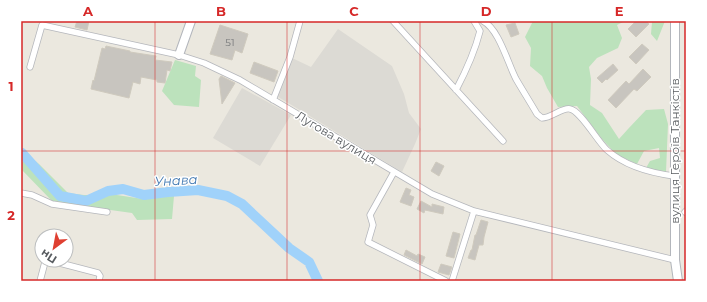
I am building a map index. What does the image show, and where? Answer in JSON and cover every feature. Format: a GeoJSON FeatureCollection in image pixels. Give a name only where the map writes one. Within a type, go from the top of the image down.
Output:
{"type":"FeatureCollection","features":[{"type":"Feature","properties":{"kind":"main road"},"geometry":{"type":"LineString","coordinates":[[179,55],[192,21]]}},
{"type":"Feature","properties":{"kind":"main road","name":"вулиця Героїв Танкістів"},"geometry":{"type":"LineString","coordinates":[[675,21],[674,260],[678,281]]}},
{"type":"Feature","properties":{"kind":"street"},"geometry":{"type":"LineString","coordinates":[[273,100],[290,57],[300,21]]}},
{"type":"Feature","properties":{"kind":"street"},"geometry":{"type":"LineString","coordinates":[[393,21],[503,141]]}},
{"type":"Feature","properties":{"kind":"street"},"geometry":{"type":"LineString","coordinates":[[456,90],[476,46],[480,31],[474,21]]}},
{"type":"Feature","properties":{"kind":"street"},"geometry":{"type":"LineString","coordinates":[[483,21],[488,23],[495,32],[516,79],[537,114],[542,118],[566,109],[572,109],[580,115],[599,142],[612,154],[629,164],[646,171],[674,176]]}},
{"type":"Feature","properties":{"kind":"street","name":"Лугова вулиця"},"geometry":{"type":"LineString","coordinates":[[30,68],[42,25],[179,55],[204,63],[240,80],[432,194],[474,211],[674,260]]}},
{"type":"Feature","properties":{"kind":"street"},"geometry":{"type":"LineString","coordinates":[[394,172],[370,215],[373,226],[368,242],[446,281]]}},
{"type":"Feature","properties":{"kind":"street"},"geometry":{"type":"LineString","coordinates":[[21,193],[32,195],[52,204],[107,212]]}},
{"type":"Feature","properties":{"kind":"street"},"geometry":{"type":"LineString","coordinates":[[452,281],[474,211]]}},
{"type":"Feature","properties":{"kind":"street"},"geometry":{"type":"LineString","coordinates":[[40,281],[45,262],[48,260],[98,273],[100,276],[99,281]]}},
{"type":"Feature","properties":{"kind":"shaded area"},"geometry":{"type":"Polygon","coordinates":[[[338,29],[392,66],[404,94],[409,113],[421,129],[402,172],[275,95],[290,57],[311,67],[338,29]]]}},
{"type":"Feature","properties":{"kind":"shaded area"},"geometry":{"type":"Polygon","coordinates":[[[242,88],[291,115],[260,166],[213,138],[242,88]]]}},
{"type":"Feature","properties":{"kind":"green space"},"geometry":{"type":"Polygon","coordinates":[[[533,21],[625,21],[617,25],[622,38],[618,48],[597,58],[589,67],[591,79],[590,105],[602,113],[619,139],[646,110],[664,109],[668,124],[666,172],[646,168],[650,161],[660,158],[659,148],[644,151],[637,164],[617,155],[602,139],[577,106],[558,107],[542,76],[530,66],[531,48],[525,37],[533,21]]]}},
{"type":"Feature","properties":{"kind":"green space"},"geometry":{"type":"Polygon","coordinates":[[[645,21],[665,21],[657,41],[651,34],[652,22],[645,21]]]}},
{"type":"Feature","properties":{"kind":"green space"},"geometry":{"type":"Polygon","coordinates":[[[175,60],[196,66],[195,76],[201,80],[199,107],[174,105],[162,91],[175,60]]]}},
{"type":"Feature","properties":{"kind":"green space"},"geometry":{"type":"Polygon","coordinates":[[[27,154],[68,193],[84,195],[117,195],[143,199],[174,196],[172,219],[137,220],[132,213],[53,202],[21,169],[21,164],[27,154]]]}},
{"type":"Feature","properties":{"kind":"building"},"geometry":{"type":"Polygon","coordinates":[[[77,21],[89,21],[87,30],[75,27],[77,21]]]}},
{"type":"Feature","properties":{"kind":"building"},"geometry":{"type":"Polygon","coordinates":[[[636,21],[646,21],[649,24],[636,37],[628,29],[636,21]]]}},
{"type":"Feature","properties":{"kind":"building"},"geometry":{"type":"Polygon","coordinates":[[[515,23],[519,34],[511,37],[506,25],[515,23]]]}},
{"type":"Feature","properties":{"kind":"building"},"geometry":{"type":"Polygon","coordinates":[[[220,25],[248,34],[242,53],[235,50],[232,60],[210,54],[220,25]]]}},
{"type":"Feature","properties":{"kind":"building"},"geometry":{"type":"Polygon","coordinates":[[[642,44],[649,50],[636,64],[629,57],[642,44]]]}},
{"type":"Feature","properties":{"kind":"building"},"geometry":{"type":"Polygon","coordinates":[[[106,46],[156,56],[155,60],[172,62],[170,71],[167,70],[165,83],[141,77],[140,84],[133,82],[129,98],[91,89],[102,48],[105,49],[106,46]]]}},
{"type":"Feature","properties":{"kind":"building"},"geometry":{"type":"Polygon","coordinates":[[[254,62],[278,71],[274,82],[250,73],[254,62]]]}},
{"type":"Feature","properties":{"kind":"building"},"geometry":{"type":"Polygon","coordinates":[[[613,64],[618,70],[602,83],[597,78],[613,64]]]}},
{"type":"Feature","properties":{"kind":"building"},"geometry":{"type":"Polygon","coordinates":[[[643,69],[651,77],[637,91],[634,89],[616,108],[608,100],[626,81],[629,84],[643,69]]]}},
{"type":"Feature","properties":{"kind":"building"},"geometry":{"type":"Polygon","coordinates":[[[221,76],[235,83],[222,104],[219,79],[221,76]]]}},
{"type":"Feature","properties":{"kind":"building"},"geometry":{"type":"Polygon","coordinates":[[[436,162],[444,166],[439,176],[431,171],[436,162]]]}},
{"type":"Feature","properties":{"kind":"building"},"geometry":{"type":"Polygon","coordinates":[[[406,188],[411,190],[409,195],[414,197],[411,206],[400,202],[406,188]]]}},
{"type":"Feature","properties":{"kind":"building"},"geometry":{"type":"Polygon","coordinates":[[[421,201],[432,207],[432,204],[444,207],[443,214],[425,210],[424,213],[417,209],[421,201]]]}},
{"type":"Feature","properties":{"kind":"building"},"geometry":{"type":"Polygon","coordinates":[[[481,220],[488,222],[483,245],[479,245],[475,260],[468,258],[481,220]]]}},
{"type":"Feature","properties":{"kind":"building"},"geometry":{"type":"Polygon","coordinates":[[[453,232],[460,234],[454,258],[446,256],[453,232]]]}},
{"type":"Feature","properties":{"kind":"building"},"geometry":{"type":"Polygon","coordinates":[[[406,250],[417,256],[418,254],[425,257],[422,264],[404,255],[406,250]]]}},
{"type":"Feature","properties":{"kind":"building"},"geometry":{"type":"Polygon","coordinates":[[[441,264],[452,267],[449,275],[438,272],[441,264]]]}},
{"type":"Feature","properties":{"kind":"waterway","name":"Унава"},"geometry":{"type":"LineString","coordinates":[[21,154],[22,153],[60,196],[86,201],[108,191],[123,189],[144,195],[198,190],[227,196],[242,204],[289,248],[309,262],[318,281]]}}]}
